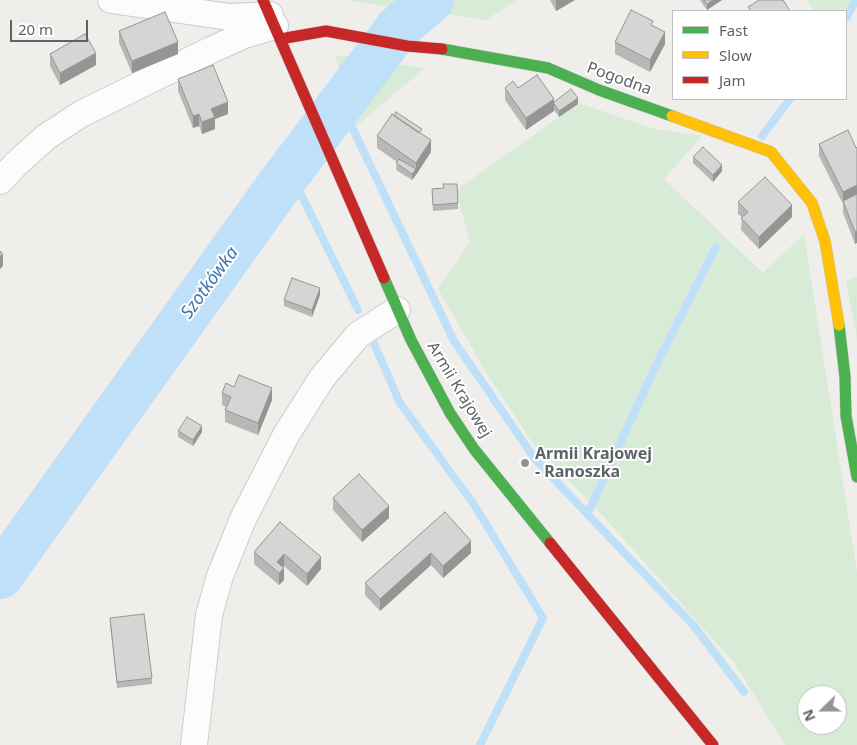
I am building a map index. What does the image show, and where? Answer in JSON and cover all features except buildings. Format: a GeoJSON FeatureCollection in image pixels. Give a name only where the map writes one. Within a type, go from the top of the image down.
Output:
{"type":"FeatureCollection","features":[{"type":"Feature","properties":{"kind":"street"},"geometry":{"type":"LineString","coordinates":[[112,0],[230,17],[272,20]]}},
{"type":"Feature","properties":{"kind":"street"},"geometry":{"type":"LineString","coordinates":[[0,181],[46,138],[81,114],[272,20]]}},
{"type":"Feature","properties":{"kind":"street","name":"Pogodna"},"geometry":{"type":"LineString","coordinates":[[272,20],[407,46],[458,50],[548,68],[599,90],[771,152],[812,203],[825,241],[834,288],[845,377],[846,416],[857,477]]}},
{"type":"Feature","properties":{"kind":"street","name":"Armii Krajowej"},"geometry":{"type":"LineString","coordinates":[[272,20],[397,310],[446,405],[474,449],[713,745]]}},
{"type":"Feature","properties":{"kind":"street"},"geometry":{"type":"LineString","coordinates":[[194,745],[209,615],[220,576],[243,519],[286,435],[322,378],[358,335],[397,310]]}},
{"type":"Feature","properties":{"kind":"green space"},"geometry":{"type":"Polygon","coordinates":[[[517,0],[486,20],[350,1],[517,0]]]}},
{"type":"Feature","properties":{"kind":"green space"},"geometry":{"type":"Polygon","coordinates":[[[807,0],[852,0],[847,12],[847,10],[813,10],[807,0]]]}},
{"type":"Feature","properties":{"kind":"green space"},"geometry":{"type":"Polygon","coordinates":[[[335,55],[425,68],[355,127],[335,55]]]}},
{"type":"Feature","properties":{"kind":"green space"},"geometry":{"type":"Polygon","coordinates":[[[579,103],[654,129],[702,136],[664,179],[763,273],[804,234],[857,572],[857,745],[785,745],[735,664],[605,518],[531,441],[489,377],[438,289],[470,242],[456,190],[579,103]]]}},
{"type":"Feature","properties":{"kind":"green space"},"geometry":{"type":"Polygon","coordinates":[[[857,277],[857,339],[846,281],[857,277]]]}},
{"type":"Feature","properties":{"kind":"waterway","name":"Szotkówka"},"geometry":{"type":"LineString","coordinates":[[0,576],[281,183],[398,28],[431,0]]}},
{"type":"Feature","properties":{"kind":"waterway"},"geometry":{"type":"LineString","coordinates":[[847,16],[856,0]]}},
{"type":"Feature","properties":{"kind":"waterway"},"geometry":{"type":"LineString","coordinates":[[762,136],[789,100]]}},
{"type":"Feature","properties":{"kind":"waterway"},"geometry":{"type":"LineString","coordinates":[[341,104],[454,341],[535,459],[694,626],[744,692]]}},
{"type":"Feature","properties":{"kind":"waterway"},"geometry":{"type":"LineString","coordinates":[[290,172],[358,310]]}},
{"type":"Feature","properties":{"kind":"waterway"},"geometry":{"type":"LineString","coordinates":[[588,513],[658,361],[716,247]]}},
{"type":"Feature","properties":{"kind":"waterway"},"geometry":{"type":"LineString","coordinates":[[372,339],[400,403],[475,506],[543,618],[480,745]]}},
{"type":"Feature","properties":{"kind":"traffic: fast"},"geometry":{"type":"LineString","coordinates":[[442,49],[548,68],[599,90],[672,116]]}},
{"type":"Feature","properties":{"kind":"traffic: fast"},"geometry":{"type":"LineString","coordinates":[[384,278],[411,340],[450,413],[474,449],[550,543]]}},
{"type":"Feature","properties":{"kind":"traffic: fast"},"geometry":{"type":"LineString","coordinates":[[839,325],[845,377],[846,416],[857,477]]}},
{"type":"Feature","properties":{"kind":"traffic: slow"},"geometry":{"type":"LineString","coordinates":[[672,116],[771,152],[812,203],[825,241],[839,325]]}},
{"type":"Feature","properties":{"kind":"traffic: jam"},"geometry":{"type":"LineString","coordinates":[[263,0],[384,278]]}},
{"type":"Feature","properties":{"kind":"traffic: jam"},"geometry":{"type":"LineString","coordinates":[[280,39],[326,31],[407,46],[442,49]]}},
{"type":"Feature","properties":{"kind":"traffic: jam"},"geometry":{"type":"LineString","coordinates":[[550,543],[713,745]]}},
{"type":"Feature","properties":{"kind":"place","name":"Armii Krajowej - Ranoszka"},"geometry":{"type":"Point","coordinates":[525,463]}}]}
